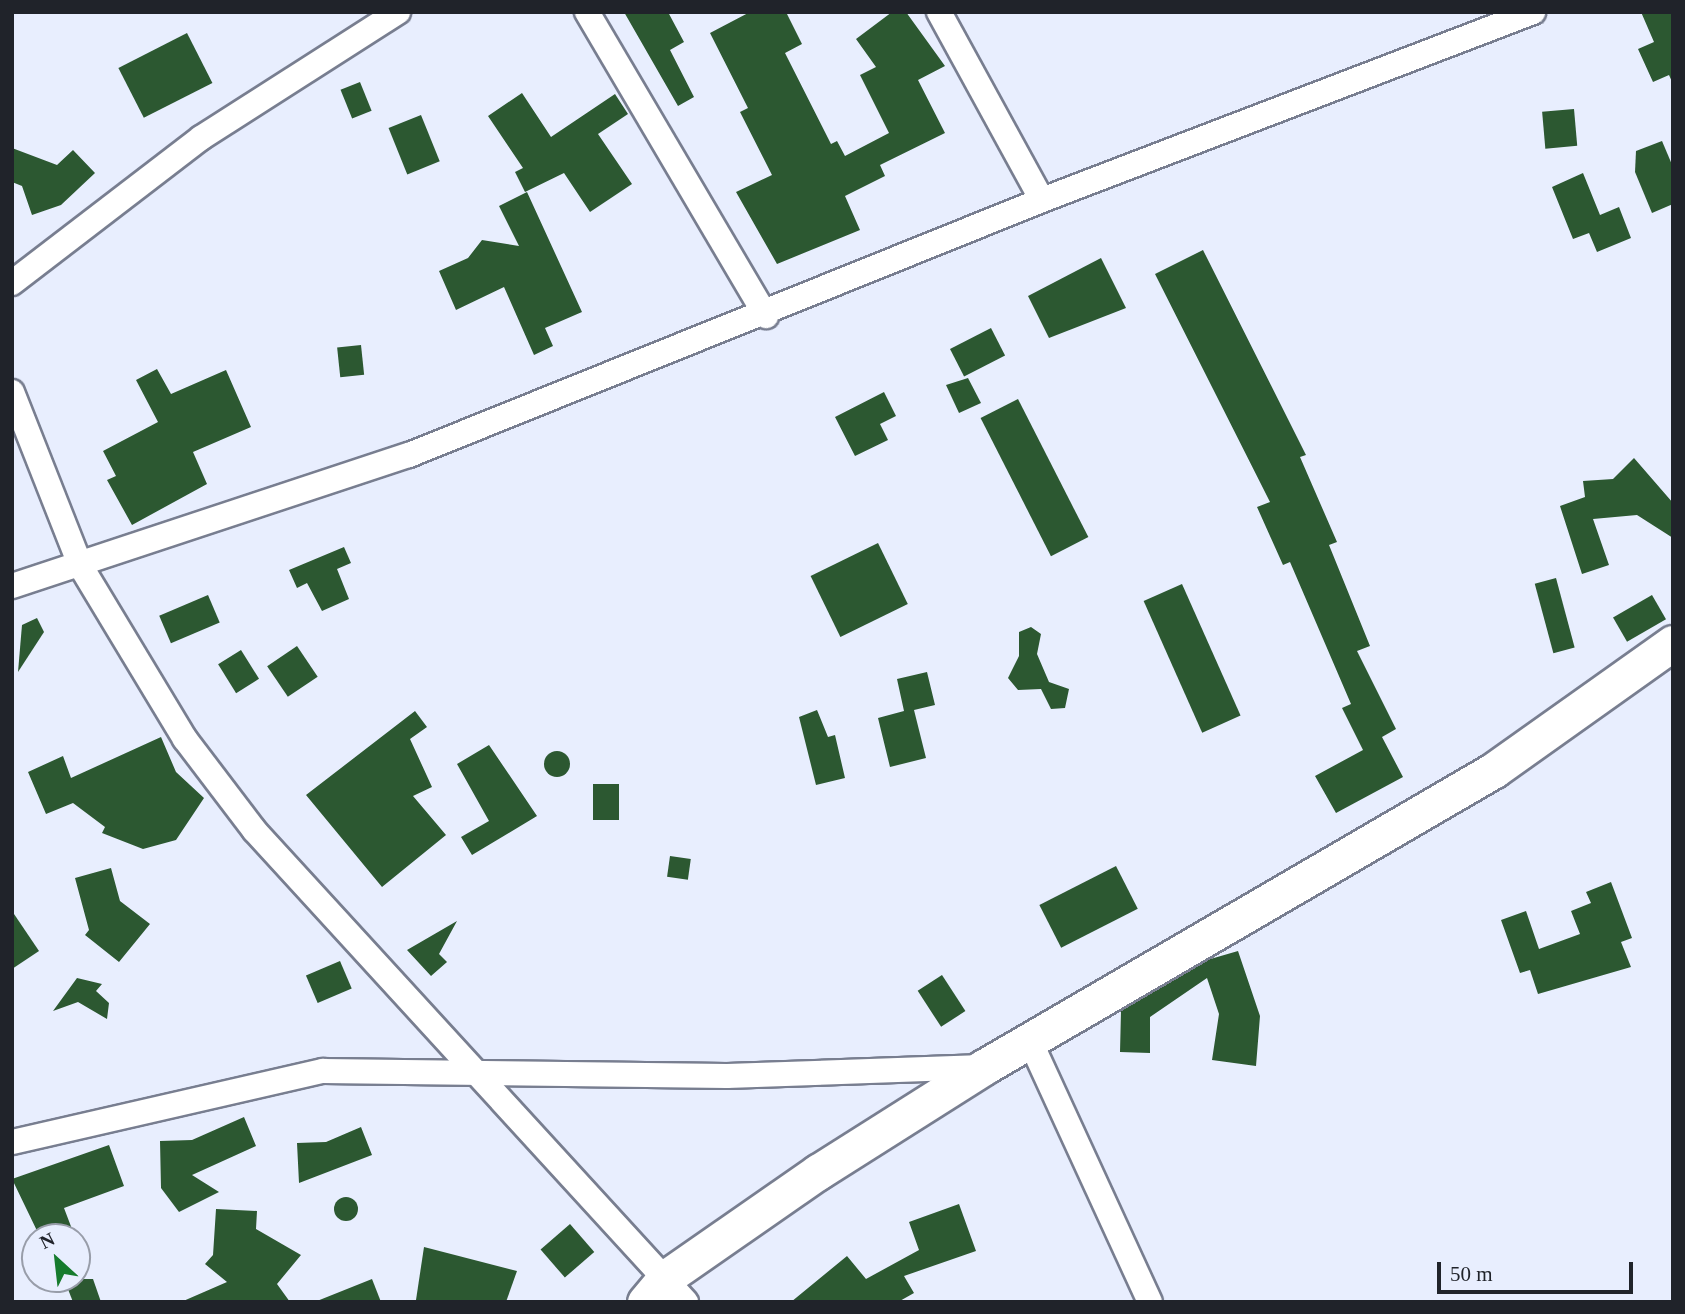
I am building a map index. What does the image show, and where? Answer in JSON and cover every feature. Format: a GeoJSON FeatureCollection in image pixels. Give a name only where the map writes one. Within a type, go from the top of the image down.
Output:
{"type":"FeatureCollection","features":[{"type":"Feature","properties":{"kind":"main road"},"geometry":{"type":"LineString","coordinates":[[665,1294],[985,1067],[1494,770],[1673,643]]}},
{"type":"Feature","properties":{"kind":"street"},"geometry":{"type":"LineString","coordinates":[[12,283],[201,138],[398,12]]}},
{"type":"Feature","properties":{"kind":"street"},"geometry":{"type":"LineString","coordinates":[[587,12],[766,316]]}},
{"type":"Feature","properties":{"kind":"street"},"geometry":{"type":"LineString","coordinates":[[939,12],[1042,200]]}},
{"type":"Feature","properties":{"kind":"street"},"geometry":{"type":"LineString","coordinates":[[12,586],[409,455],[766,316],[1042,200],[1533,12]]}},
{"type":"Feature","properties":{"kind":"street"},"geometry":{"type":"LineString","coordinates":[[12,392],[80,565],[184,739],[254,830],[478,1077],[665,1294]]}},
{"type":"Feature","properties":{"kind":"street"},"geometry":{"type":"LineString","coordinates":[[1030,1041],[1150,1302]]}},
{"type":"Feature","properties":{"kind":"street"},"geometry":{"type":"LineString","coordinates":[[12,1142],[323,1071],[478,1077],[985,1067]]}},
{"type":"Feature","properties":{"kind":"building"},"geometry":{"type":"Polygon","coordinates":[[[624,12],[668,12],[684,42],[670,50],[694,97],[678,106],[624,12]]]}},
{"type":"Feature","properties":{"kind":"building"},"geometry":{"type":"Polygon","coordinates":[[[750,12],[786,12],[802,44],[785,53],[831,144],[837,141],[845,156],[889,133],[860,75],[876,67],[856,39],[892,12],[906,12],[945,66],[918,80],[945,133],[880,165],[885,176],[845,196],[860,230],[777,264],[736,192],[772,175],[740,112],[748,108],[710,33],[750,12]]]}},
{"type":"Feature","properties":{"kind":"building"},"geometry":{"type":"Polygon","coordinates":[[[1641,12],[1673,12],[1673,84],[1669,75],[1653,82],[1638,49],[1654,42],[1641,12]]]}},
{"type":"Feature","properties":{"kind":"building"},"geometry":{"type":"Polygon","coordinates":[[[187,33],[212,83],[144,118],[118,68],[187,33]]]}},
{"type":"Feature","properties":{"kind":"building"},"geometry":{"type":"Polygon","coordinates":[[[360,82],[372,111],[352,119],[341,90],[360,82]]]}},
{"type":"Feature","properties":{"kind":"building"},"geometry":{"type":"Polygon","coordinates":[[[522,93],[551,137],[615,94],[628,114],[598,134],[632,184],[590,212],[564,173],[525,192],[515,172],[523,168],[488,116],[522,93]]]}},
{"type":"Feature","properties":{"kind":"building"},"geometry":{"type":"Polygon","coordinates":[[[1574,109],[1577,146],[1545,149],[1542,112],[1574,109]]]}},
{"type":"Feature","properties":{"kind":"building"},"geometry":{"type":"Polygon","coordinates":[[[421,115],[440,161],[407,174],[389,128],[421,115]]]}},
{"type":"Feature","properties":{"kind":"building"},"geometry":{"type":"Polygon","coordinates":[[[1662,141],[1673,167],[1673,204],[1652,213],[1635,172],[1636,151],[1662,141]]]}},
{"type":"Feature","properties":{"kind":"building"},"geometry":{"type":"Polygon","coordinates":[[[12,148],[57,165],[73,150],[95,173],[61,205],[32,215],[22,186],[12,182],[12,148]]]}},
{"type":"Feature","properties":{"kind":"building"},"geometry":{"type":"Polygon","coordinates":[[[1583,173],[1600,215],[1619,207],[1631,238],[1597,252],[1589,233],[1573,239],[1552,187],[1583,173]]]}},
{"type":"Feature","properties":{"kind":"building"},"geometry":{"type":"Polygon","coordinates":[[[527,192],[582,312],[545,328],[553,346],[534,355],[504,287],[456,310],[439,271],[468,258],[482,240],[519,246],[499,206],[527,192]]]}},
{"type":"Feature","properties":{"kind":"building"},"geometry":{"type":"Polygon","coordinates":[[[1203,250],[1306,455],[1300,457],[1337,542],[1329,545],[1370,646],[1357,651],[1396,729],[1382,737],[1403,777],[1336,813],[1315,776],[1363,750],[1342,708],[1351,704],[1290,562],[1283,565],[1257,507],[1270,502],[1155,274],[1203,250]]]}},
{"type":"Feature","properties":{"kind":"building"},"geometry":{"type":"Polygon","coordinates":[[[1101,258],[1126,308],[1049,338],[1028,296],[1101,258]]]}},
{"type":"Feature","properties":{"kind":"building"},"geometry":{"type":"Polygon","coordinates":[[[991,328],[1005,356],[964,377],[950,349],[991,328]]]}},
{"type":"Feature","properties":{"kind":"building"},"geometry":{"type":"Polygon","coordinates":[[[361,345],[364,375],[340,377],[337,348],[361,345]]]}},
{"type":"Feature","properties":{"kind":"building"},"geometry":{"type":"Polygon","coordinates":[[[157,369],[171,394],[226,370],[251,427],[193,452],[207,484],[132,525],[107,480],[116,476],[103,451],[158,422],[136,380],[157,369]]]}},
{"type":"Feature","properties":{"kind":"building"},"geometry":{"type":"Polygon","coordinates":[[[968,378],[981,403],[959,413],[946,385],[968,378]]]}},
{"type":"Feature","properties":{"kind":"building"},"geometry":{"type":"Polygon","coordinates":[[[884,392],[896,416],[880,424],[888,440],[855,456],[835,417],[884,392]]]}},
{"type":"Feature","properties":{"kind":"building"},"geometry":{"type":"Polygon","coordinates":[[[1018,399],[1088,537],[1051,556],[981,418],[1018,399]]]}},
{"type":"Feature","properties":{"kind":"building"},"geometry":{"type":"Polygon","coordinates":[[[1634,458],[1673,503],[1673,538],[1637,515],[1593,519],[1609,565],[1582,574],[1560,506],[1585,497],[1583,481],[1613,479],[1634,458]]]}},
{"type":"Feature","properties":{"kind":"building"},"geometry":{"type":"Polygon","coordinates":[[[878,543],[908,604],[840,637],[811,576],[878,543]]]}},
{"type":"Feature","properties":{"kind":"building"},"geometry":{"type":"Polygon","coordinates":[[[344,547],[351,563],[337,569],[349,599],[322,611],[307,583],[297,588],[289,570],[344,547]]]}},
{"type":"Feature","properties":{"kind":"building"},"geometry":{"type":"Polygon","coordinates":[[[1556,578],[1575,648],[1553,653],[1535,584],[1556,578]]]}},
{"type":"Feature","properties":{"kind":"building"},"geometry":{"type":"Polygon","coordinates":[[[1182,584],[1241,716],[1202,733],[1144,601],[1182,584]]]}},
{"type":"Feature","properties":{"kind":"building"},"geometry":{"type":"Polygon","coordinates":[[[208,595],[220,623],[171,643],[159,616],[208,595]]]}},
{"type":"Feature","properties":{"kind":"building"},"geometry":{"type":"Polygon","coordinates":[[[1652,595],[1666,619],[1627,642],[1613,618],[1652,595]]]}},
{"type":"Feature","properties":{"kind":"building"},"geometry":{"type":"Polygon","coordinates":[[[37,618],[44,632],[18,672],[22,625],[37,618]]]}},
{"type":"Feature","properties":{"kind":"building"},"geometry":{"type":"Polygon","coordinates":[[[1031,627],[1041,634],[1037,654],[1049,682],[1069,689],[1065,708],[1051,709],[1041,689],[1018,690],[1008,678],[1019,656],[1019,632],[1031,627]]]}},
{"type":"Feature","properties":{"kind":"building"},"geometry":{"type":"Polygon","coordinates":[[[297,646],[318,677],[288,697],[267,666],[297,646]]]}},
{"type":"Feature","properties":{"kind":"building"},"geometry":{"type":"Polygon","coordinates":[[[241,650],[259,679],[236,693],[218,664],[241,650]]]}},
{"type":"Feature","properties":{"kind":"building"},"geometry":{"type":"Polygon","coordinates":[[[927,672],[935,705],[914,710],[926,758],[890,767],[878,718],[904,711],[897,679],[927,672]]]}},
{"type":"Feature","properties":{"kind":"building"},"geometry":{"type":"Polygon","coordinates":[[[817,710],[828,737],[835,735],[845,778],[816,785],[799,717],[817,710]]]}},
{"type":"Feature","properties":{"kind":"building"},"geometry":{"type":"Polygon","coordinates":[[[415,711],[427,727],[410,739],[432,787],[413,796],[446,835],[382,887],[306,795],[415,711]]]}},
{"type":"Feature","properties":{"kind":"building"},"geometry":{"type":"Polygon","coordinates":[[[161,737],[176,772],[204,798],[176,840],[143,849],[102,833],[105,827],[73,803],[46,814],[28,772],[63,756],[71,778],[161,737]]]}},
{"type":"Feature","properties":{"kind":"building"},"geometry":{"type":"Polygon","coordinates":[[[489,745],[537,816],[472,855],[461,837],[489,821],[457,764],[489,745]]]}},
{"type":"Feature","properties":{"kind":"building"},"geometry":{"type":"Polygon","coordinates":[[[557,751],[566,755],[570,764],[566,773],[557,777],[548,773],[544,764],[548,755],[557,751]]]}},
{"type":"Feature","properties":{"kind":"building"},"geometry":{"type":"Polygon","coordinates":[[[593,784],[619,784],[619,820],[593,820],[593,784]]]}},
{"type":"Feature","properties":{"kind":"building"},"geometry":{"type":"Polygon","coordinates":[[[670,856],[691,859],[688,880],[667,877],[670,856]]]}},
{"type":"Feature","properties":{"kind":"building"},"geometry":{"type":"Polygon","coordinates":[[[1116,866],[1138,909],[1061,948],[1039,905],[1116,866]]]}},
{"type":"Feature","properties":{"kind":"building"},"geometry":{"type":"Polygon","coordinates":[[[111,868],[120,901],[150,924],[119,962],[85,935],[89,930],[75,878],[111,868]]]}},
{"type":"Feature","properties":{"kind":"building"},"geometry":{"type":"Polygon","coordinates":[[[1611,882],[1632,938],[1621,942],[1631,967],[1538,994],[1530,970],[1520,973],[1501,920],[1526,911],[1539,949],[1580,934],[1571,911],[1591,903],[1586,892],[1611,882]]]}},
{"type":"Feature","properties":{"kind":"building"},"geometry":{"type":"Polygon","coordinates":[[[12,911],[39,951],[12,969],[12,911]]]}},
{"type":"Feature","properties":{"kind":"building"},"geometry":{"type":"Polygon","coordinates":[[[457,921],[439,954],[447,962],[431,976],[407,950],[457,921]]]}},
{"type":"Feature","properties":{"kind":"building"},"geometry":{"type":"Polygon","coordinates":[[[1238,951],[1260,1016],[1256,1066],[1212,1060],[1219,1014],[1207,978],[1150,1017],[1150,1053],[1120,1052],[1121,1011],[1207,960],[1238,951]]]}},
{"type":"Feature","properties":{"kind":"building"},"geometry":{"type":"Polygon","coordinates":[[[340,961],[352,989],[318,1003],[306,975],[340,961]]]}},
{"type":"Feature","properties":{"kind":"building"},"geometry":{"type":"Polygon","coordinates":[[[942,975],[965,1011],[941,1027],[918,991],[942,975]]]}},
{"type":"Feature","properties":{"kind":"building"},"geometry":{"type":"Polygon","coordinates":[[[77,978],[102,984],[96,991],[109,1003],[107,1019],[78,1002],[53,1011],[77,978]]]}},
{"type":"Feature","properties":{"kind":"building"},"geometry":{"type":"Polygon","coordinates":[[[244,1117],[256,1146],[192,1175],[219,1192],[179,1212],[161,1188],[160,1141],[192,1140],[244,1117]]]}},
{"type":"Feature","properties":{"kind":"building"},"geometry":{"type":"Polygon","coordinates":[[[361,1127],[372,1155],[299,1183],[297,1143],[326,1142],[361,1127]]]}},
{"type":"Feature","properties":{"kind":"building"},"geometry":{"type":"Polygon","coordinates":[[[109,1145],[124,1186],[64,1208],[70,1223],[33,1223],[12,1179],[109,1145]]]}},
{"type":"Feature","properties":{"kind":"building"},"geometry":{"type":"Polygon","coordinates":[[[346,1197],[357,1204],[358,1209],[351,1220],[346,1221],[335,1214],[334,1209],[341,1198],[346,1197]]]}},
{"type":"Feature","properties":{"kind":"building"},"geometry":{"type":"Polygon","coordinates":[[[959,1204],[976,1251],[904,1276],[914,1293],[898,1302],[791,1302],[847,1256],[866,1279],[919,1250],[909,1222],[959,1204]]]}},
{"type":"Feature","properties":{"kind":"building"},"geometry":{"type":"Polygon","coordinates":[[[216,1209],[257,1211],[256,1229],[301,1255],[277,1284],[290,1302],[181,1302],[227,1282],[205,1264],[213,1255],[216,1209]]]}},
{"type":"Feature","properties":{"kind":"building"},"geometry":{"type":"Polygon","coordinates":[[[570,1224],[594,1252],[565,1278],[541,1250],[570,1224]]]}},
{"type":"Feature","properties":{"kind":"building"},"geometry":{"type":"Polygon","coordinates":[[[424,1247],[517,1271],[506,1302],[416,1300],[424,1247]]]}},
{"type":"Feature","properties":{"kind":"building"},"geometry":{"type":"Polygon","coordinates":[[[93,1279],[101,1302],[73,1302],[69,1293],[91,1293],[93,1279]]]}},
{"type":"Feature","properties":{"kind":"building"},"geometry":{"type":"Polygon","coordinates":[[[372,1279],[381,1302],[317,1302],[317,1301],[372,1279]]]}}]}
